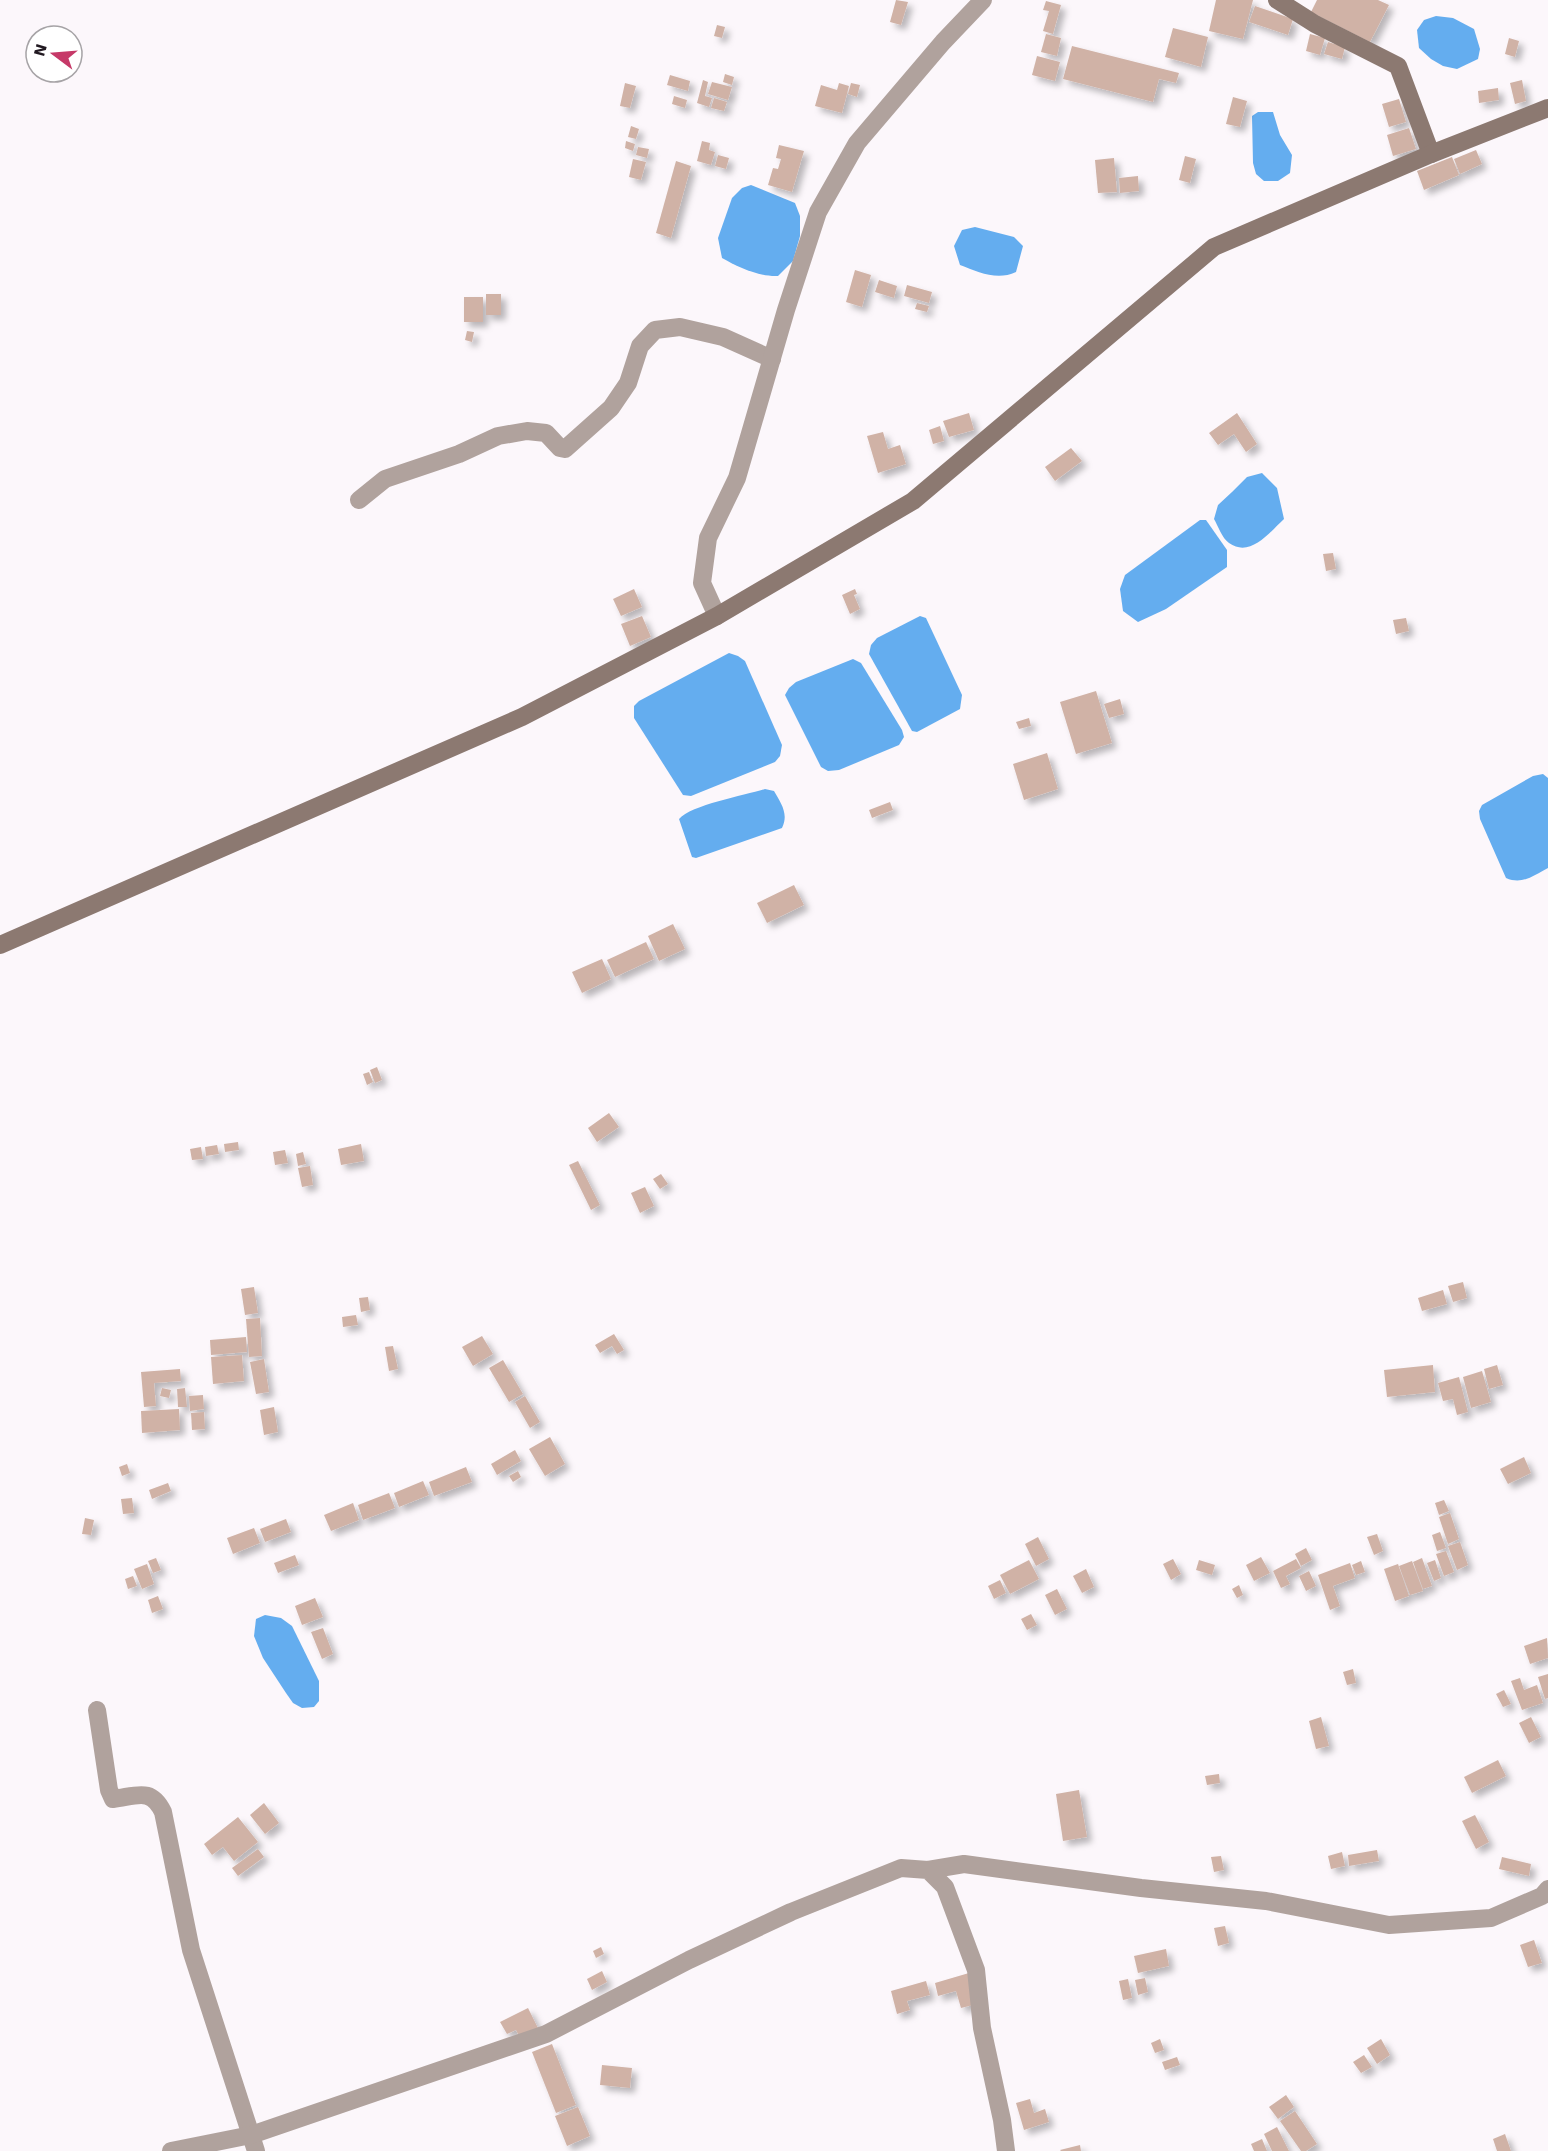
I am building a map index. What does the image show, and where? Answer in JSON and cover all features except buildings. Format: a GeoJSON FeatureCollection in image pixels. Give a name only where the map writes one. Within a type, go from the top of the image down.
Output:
{"type":"FeatureCollection","features":[{"type":"Feature","properties":{"kind":"street"},"geometry":{"type":"LineString","coordinates":[[717,616],[702,583],[708,538],[737,478],[771,359],[818,212],[857,143],[943,42],[984,0]]}},
{"type":"Feature","properties":{"kind":"street"},"geometry":{"type":"LineString","coordinates":[[1277,0],[1315,24],[1398,66],[1431,154]]}},
{"type":"Feature","properties":{"kind":"street"},"geometry":{"type":"LineString","coordinates":[[0,945],[522,717],[717,616],[913,501],[1214,247],[1431,154],[1548,108]]}},
{"type":"Feature","properties":{"kind":"street"},"geometry":{"type":"LineString","coordinates":[[359,500],[385,478],[459,454],[498,436],[527,431],[546,433],[560,448],[565,449],[611,408],[628,383],[640,346],[655,330],[680,327],[723,337],[771,359]]}},
{"type":"Feature","properties":{"kind":"street"},"geometry":{"type":"LineString","coordinates":[[97,1710],[109,1790],[113,1799],[146,1794],[157,1800],[163,1812],[191,1950],[253,2143]]}},
{"type":"Feature","properties":{"kind":"street"},"geometry":{"type":"LineString","coordinates":[[171,2151],[253,2143],[546,2034],[689,1960],[791,1912],[901,1868],[928,1870],[964,1864],[1141,1888],[1266,1901],[1389,1925],[1491,1918],[1542,1896],[1548,1889]]}},
{"type":"Feature","properties":{"kind":"street"},"geometry":{"type":"LineString","coordinates":[[928,1870],[945,1887],[976,1970],[982,2028],[1002,2120],[1006,2151]]}},
{"type":"Feature","properties":{"kind":"water"},"geometry":{"type":"Polygon","coordinates":[[[1436,16],[1453,18],[1474,29],[1480,49],[1478,59],[1457,69],[1443,66],[1419,48],[1417,30],[1424,20],[1436,16]]]}},
{"type":"Feature","properties":{"kind":"water"},"geometry":{"type":"Polygon","coordinates":[[[1258,112],[1273,112],[1280,135],[1292,155],[1290,173],[1278,181],[1264,181],[1256,174],[1253,163],[1252,116],[1258,112]]]}},
{"type":"Feature","properties":{"kind":"water"},"geometry":{"type":"Polygon","coordinates":[[[751,185],[795,203],[800,216],[800,236],[793,261],[778,276],[756,273],[722,258],[718,238],[732,198],[742,188],[751,185]]]}},
{"type":"Feature","properties":{"kind":"water"},"geometry":{"type":"Polygon","coordinates":[[[975,227],[1014,237],[1023,246],[1016,272],[995,276],[960,265],[954,246],[962,230],[975,227]]]}},
{"type":"Feature","properties":{"kind":"water"},"geometry":{"type":"Polygon","coordinates":[[[1262,473],[1277,488],[1284,519],[1259,542],[1244,548],[1237,547],[1224,538],[1214,519],[1218,505],[1247,477],[1262,473]]]}},
{"type":"Feature","properties":{"kind":"water"},"geometry":{"type":"Polygon","coordinates":[[[1200,520],[1206,520],[1227,550],[1227,567],[1166,609],[1138,622],[1123,611],[1120,589],[1125,575],[1200,520]]]}},
{"type":"Feature","properties":{"kind":"water"},"geometry":{"type":"Polygon","coordinates":[[[920,616],[926,618],[962,695],[960,709],[917,732],[912,731],[869,654],[871,645],[877,638],[920,616]]]}},
{"type":"Feature","properties":{"kind":"water"},"geometry":{"type":"Polygon","coordinates":[[[729,653],[745,661],[782,745],[780,756],[775,762],[691,796],[683,795],[634,718],[634,706],[639,701],[729,653]]]}},
{"type":"Feature","properties":{"kind":"water"},"geometry":{"type":"Polygon","coordinates":[[[853,659],[861,663],[904,737],[899,745],[839,770],[828,771],[821,767],[785,695],[796,682],[853,659]]]}},
{"type":"Feature","properties":{"kind":"water"},"geometry":{"type":"Polygon","coordinates":[[[1543,774],[1548,778],[1548,868],[1527,879],[1512,880],[1506,878],[1480,819],[1479,811],[1482,805],[1533,776],[1543,774]]]}},
{"type":"Feature","properties":{"kind":"water"},"geometry":{"type":"Polygon","coordinates":[[[765,789],[774,791],[781,804],[785,818],[782,828],[696,858],[692,857],[679,819],[706,805],[765,789]]]}},
{"type":"Feature","properties":{"kind":"water"},"geometry":{"type":"Polygon","coordinates":[[[265,1615],[281,1618],[292,1626],[319,1681],[319,1701],[314,1707],[302,1708],[293,1703],[263,1658],[254,1636],[256,1619],[265,1615]]]}}]}
